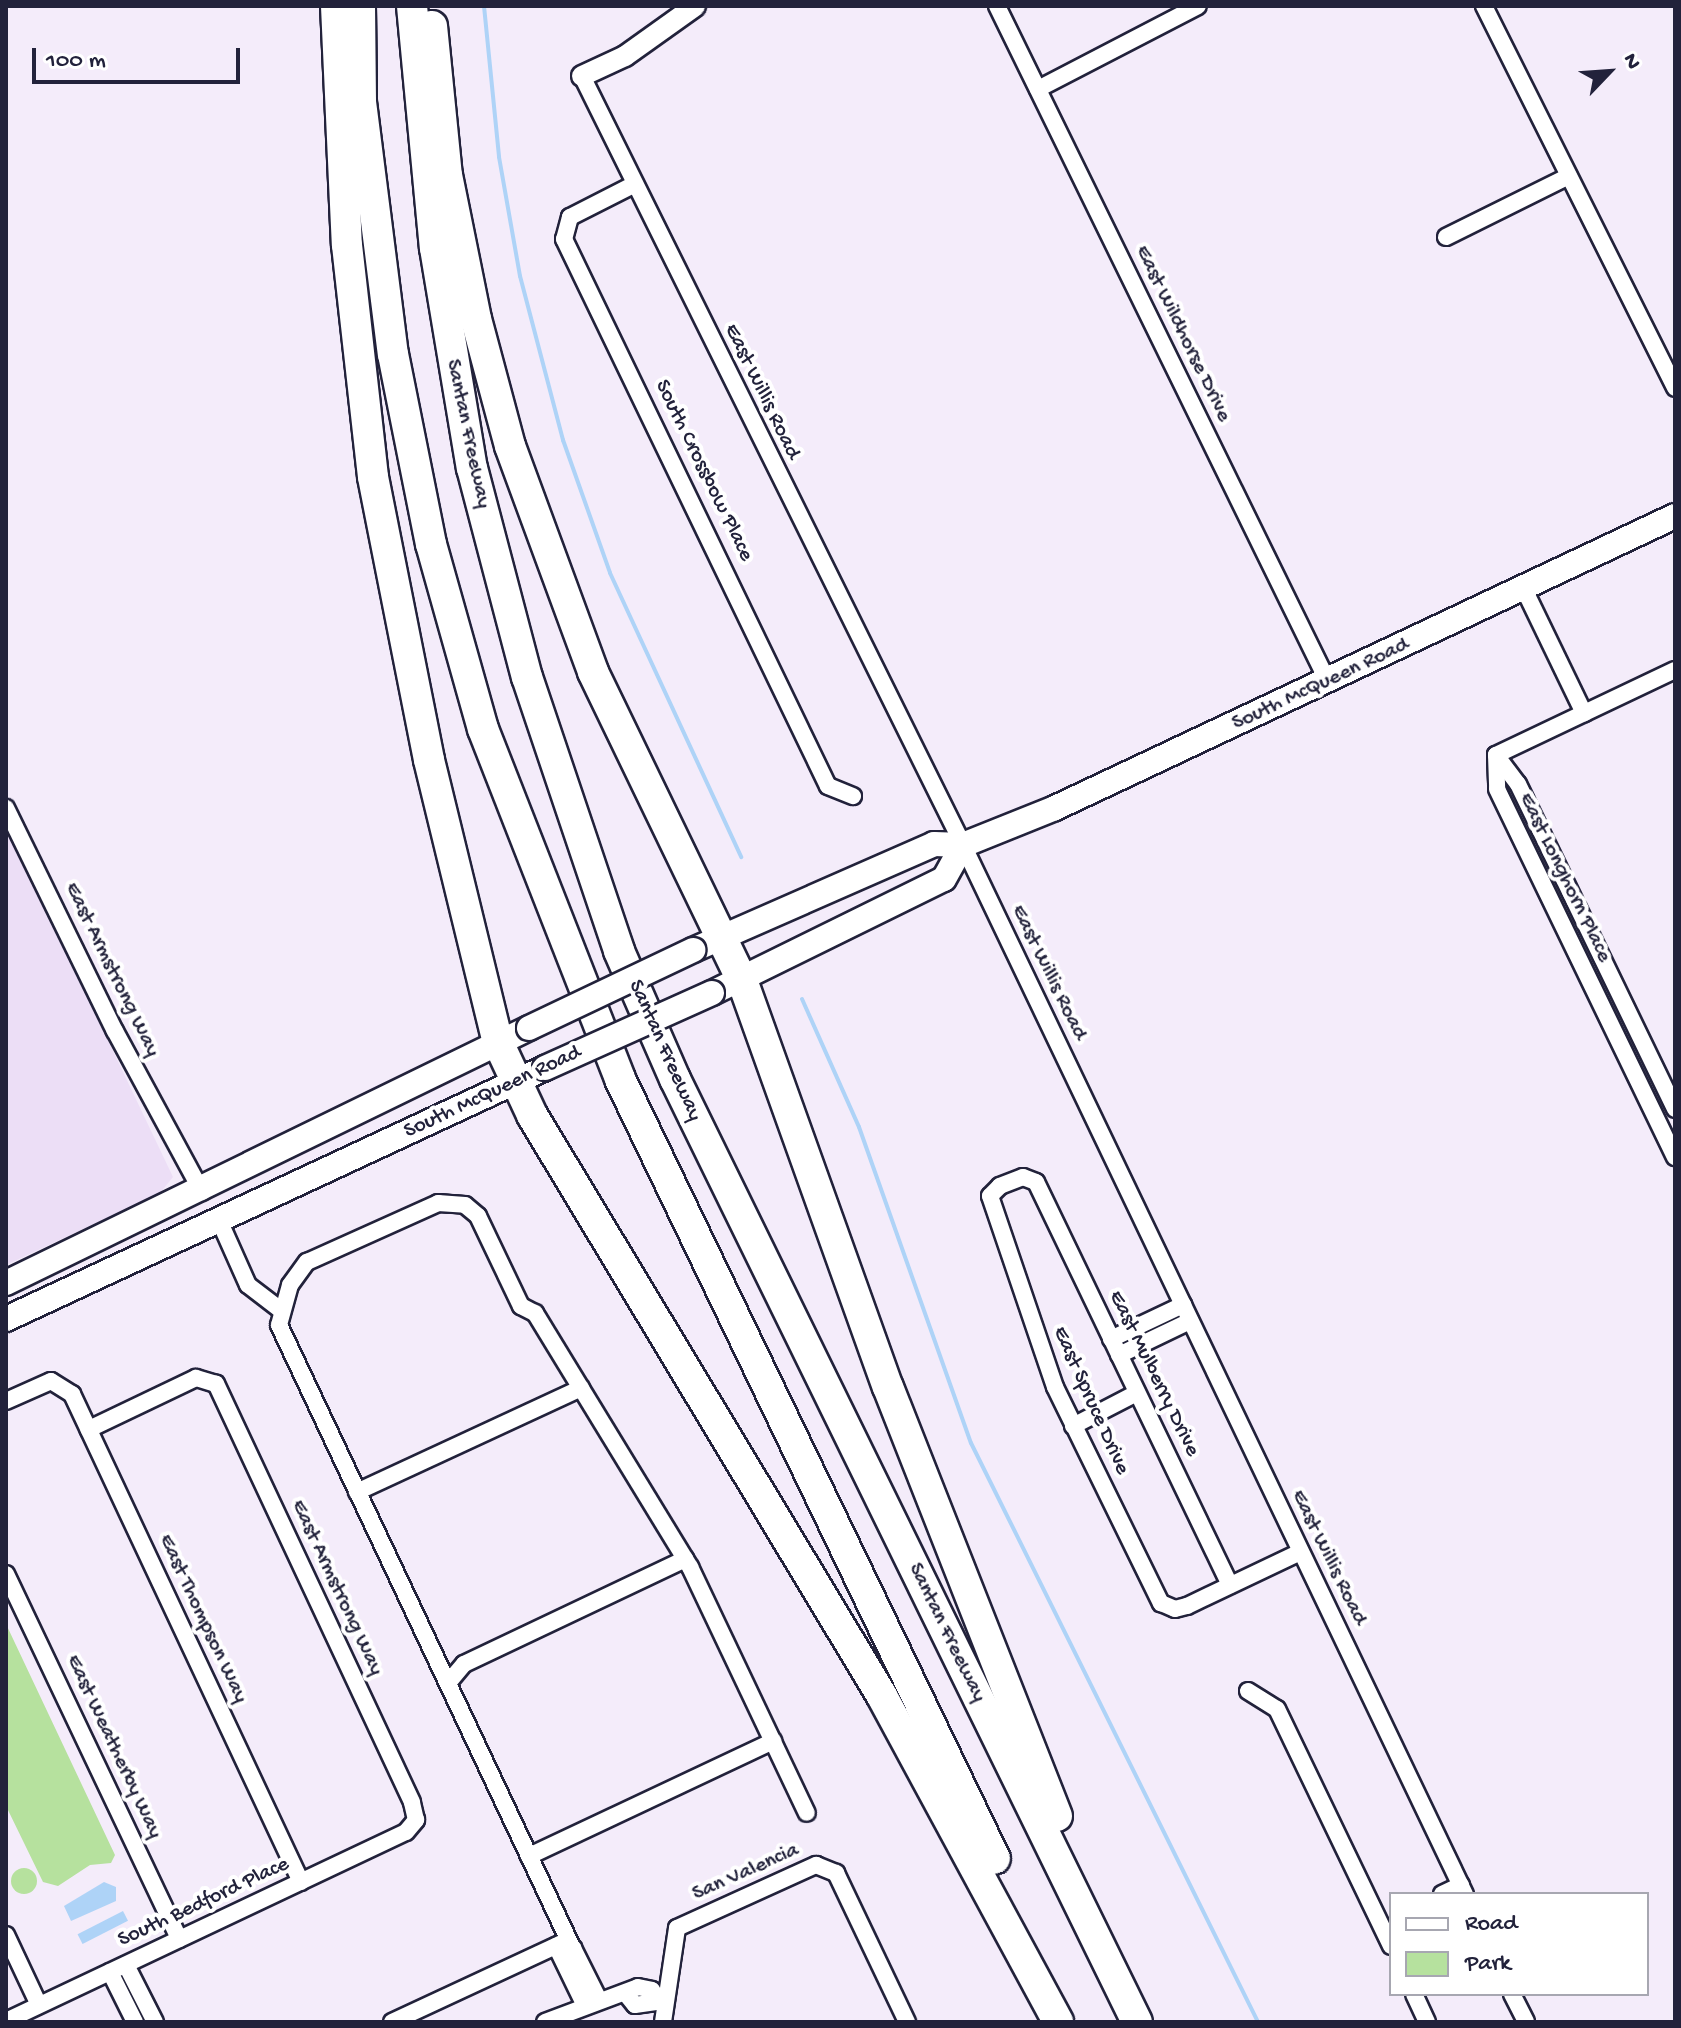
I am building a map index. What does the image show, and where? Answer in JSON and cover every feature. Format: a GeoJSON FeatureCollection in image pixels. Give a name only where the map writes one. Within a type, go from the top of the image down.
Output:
{"type":"FeatureCollection","features":[{"type":"Feature","properties":{"kind":"highway"},"geometry":{"type":"LineString","coordinates":[[336,6],[347,245],[373,477],[429,760],[498,1042],[516,1083],[853,1644],[966,1843],[1058,2022]]}},
{"type":"Feature","properties":{"kind":"highway"},"geometry":{"type":"LineString","coordinates":[[360,6],[363,117],[396,368],[431,544],[483,729],[620,1079],[1073,2022]]}},
{"type":"Feature","properties":{"kind":"highway","name":"Santan Freeway"},"geometry":{"type":"LineString","coordinates":[[412,6],[416,95],[443,315],[472,468],[527,677],[619,951],[675,1079],[1137,2022]]}},
{"type":"Feature","properties":{"kind":"highway"},"geometry":{"type":"LineString","coordinates":[[430,6],[447,175],[476,319],[510,446],[593,672],[723,935],[742,980],[834,1242],[1011,1704],[1149,2022]]}},
{"type":"Feature","properties":{"kind":"main road","name":"South McQueen Road"},"geometry":{"type":"LineString","coordinates":[[6,1283],[202,1192],[498,1042],[723,935],[934,844],[963,845],[1328,682],[1675,516]]}},
{"type":"Feature","properties":{"kind":"main road","name":"South McQueen Road"},"geometry":{"type":"LineString","coordinates":[[6,1319],[545,1068],[742,980],[944,879],[963,845]]}},
{"type":"Feature","properties":{"kind":"main road"},"geometry":{"type":"LineString","coordinates":[[202,1192],[219,1220]]}},
{"type":"Feature","properties":{"kind":"street"},"geometry":{"type":"LineString","coordinates":[[582,76],[625,56],[695,6]]}},
{"type":"Feature","properties":{"kind":"street","name":"East Wildhorse Drive"},"geometry":{"type":"LineString","coordinates":[[997,6],[1328,682]]}},
{"type":"Feature","properties":{"kind":"street"},"geometry":{"type":"LineString","coordinates":[[1038,89],[1198,6]]}},
{"type":"Feature","properties":{"kind":"street"},"geometry":{"type":"LineString","coordinates":[[1484,6],[1675,388]]}},
{"type":"Feature","properties":{"kind":"street","name":"East Willis Road"},"geometry":{"type":"LineString","coordinates":[[582,76],[963,845],[1463,1889]]}},
{"type":"Feature","properties":{"kind":"street"},"geometry":{"type":"LineString","coordinates":[[1446,237],[1569,176]]}},
{"type":"Feature","properties":{"kind":"street","name":"South Crossbow Place"},"geometry":{"type":"LineString","coordinates":[[635,184],[570,217],[564,239],[828,786],[853,796]]}},
{"type":"Feature","properties":{"kind":"street"},"geometry":{"type":"LineString","coordinates":[[1524,589],[1584,713]]}},
{"type":"Feature","properties":{"kind":"street"},"geometry":{"type":"LineString","coordinates":[[1496,755],[1675,670]]}},
{"type":"Feature","properties":{"kind":"street","name":"East Longhorn Place"},"geometry":{"type":"LineString","coordinates":[[1496,755],[1518,784],[1675,1109]]}},
{"type":"Feature","properties":{"kind":"street","name":"East Longhorn Place"},"geometry":{"type":"LineString","coordinates":[[1496,755],[1497,789],[1675,1157]]}},
{"type":"Feature","properties":{"kind":"street","name":"East Armstrong Way"},"geometry":{"type":"LineString","coordinates":[[6,808],[115,1031],[202,1192]]}},
{"type":"Feature","properties":{"kind":"street"},"geometry":{"type":"LineString","coordinates":[[1523,843],[1541,833]]}},
{"type":"Feature","properties":{"kind":"street"},"geometry":{"type":"LineString","coordinates":[[1578,956],[1596,946]]}},
{"type":"Feature","properties":{"kind":"street"},"geometry":{"type":"LineString","coordinates":[[1635,1074],[1653,1064]]}},
{"type":"Feature","properties":{"kind":"street","name":"East Spruce Drive"},"geometry":{"type":"LineString","coordinates":[[1036,1182],[1023,1177],[990,1196],[1055,1387],[1073,1426],[1161,1603],[1175,1609],[1230,1585]]}},
{"type":"Feature","properties":{"kind":"street","name":"East Mulberry Drive"},"geometry":{"type":"LineString","coordinates":[[1036,1182],[1230,1585]]}},
{"type":"Feature","properties":{"kind":"street"},"geometry":{"type":"LineString","coordinates":[[591,2002],[564,1945],[529,1856],[279,1325],[290,1285],[307,1262],[438,1203],[465,1205],[478,1216],[521,1306],[535,1313],[685,1559],[807,1813]]}},
{"type":"Feature","properties":{"kind":"street"},"geometry":{"type":"LineString","coordinates":[[219,1220],[248,1285],[282,1311]]}},
{"type":"Feature","properties":{"kind":"street"},"geometry":{"type":"LineString","coordinates":[[1111,1339],[1183,1305]]}},
{"type":"Feature","properties":{"kind":"street"},"geometry":{"type":"LineString","coordinates":[[1119,1355],[1190,1321]]}},
{"type":"Feature","properties":{"kind":"street","name":"East Armstrong Way"},"geometry":{"type":"LineString","coordinates":[[89,1429],[191,1380],[208,1379],[221,1392],[412,1802],[416,1820]]}},
{"type":"Feature","properties":{"kind":"street","name":"East Thompson Way"},"geometry":{"type":"LineString","coordinates":[[6,1401],[56,1382],[69,1389],[301,1882]]}},
{"type":"Feature","properties":{"kind":"street"},"geometry":{"type":"LineString","coordinates":[[357,1492],[581,1388]]}},
{"type":"Feature","properties":{"kind":"street"},"geometry":{"type":"LineString","coordinates":[[1073,1426],[1137,1393]]}},
{"type":"Feature","properties":{"kind":"street"},"geometry":{"type":"LineString","coordinates":[[1230,1585],[1300,1552]]}},
{"type":"Feature","properties":{"kind":"street"},"geometry":{"type":"LineString","coordinates":[[448,1683],[464,1664],[685,1559]]}},
{"type":"Feature","properties":{"kind":"street","name":"East Weatherby Way"},"geometry":{"type":"LineString","coordinates":[[6,1574],[179,1939]]}},
{"type":"Feature","properties":{"kind":"street"},"geometry":{"type":"LineString","coordinates":[[1248,1691],[1277,1709],[1386,1921]]}},
{"type":"Feature","properties":{"kind":"street"},"geometry":{"type":"LineString","coordinates":[[529,1856],[773,1741]]}},
{"type":"Feature","properties":{"kind":"street","name":"South Bedford Place"},"geometry":{"type":"LineString","coordinates":[[15,2019],[406,1832],[416,1820]]}},
{"type":"Feature","properties":{"kind":"street","name":"San Valencia"},"geometry":{"type":"LineString","coordinates":[[663,2022],[662,2000],[677,1928],[816,1865],[836,1873],[907,2022]]}},
{"type":"Feature","properties":{"kind":"street"},"geometry":{"type":"LineString","coordinates":[[6,1935],[39,2005]]}},
{"type":"Feature","properties":{"kind":"street"},"geometry":{"type":"LineString","coordinates":[[392,2022],[564,1945]]}},
{"type":"Feature","properties":{"kind":"street"},"geometry":{"type":"LineString","coordinates":[[118,1968],[135,2022]]}},
{"type":"Feature","properties":{"kind":"street"},"geometry":{"type":"LineString","coordinates":[[118,1968],[155,2022]]}},
{"type":"Feature","properties":{"kind":"street"},"geometry":{"type":"LineString","coordinates":[[545,2022],[591,2002],[645,1988],[662,2000]]}},
{"type":"Feature","properties":{"kind":"street"},"geometry":{"type":"LineString","coordinates":[[1415,1996],[1427,2022]]}},
{"type":"Feature","properties":{"kind":"street"},"geometry":{"type":"LineString","coordinates":[[1513,1996],[1526,2022]]}},
{"type":"Feature","properties":{"kind":"shaded area"},"geometry":{"type":"Polygon","coordinates":[[[6,826],[173,1177],[160,1193],[6,1265],[6,826]]]}},
{"type":"Feature","properties":{"kind":"green space"},"geometry":{"type":"Polygon","coordinates":[[[6,1624],[115,1855],[111,1863],[90,1865],[58,1886],[43,1882],[6,1806],[6,1624]]]}},
{"type":"Feature","properties":{"kind":"green space"},"geometry":{"type":"Polygon","coordinates":[[[24,1868],[33,1872],[37,1881],[33,1890],[24,1894],[15,1890],[11,1881],[15,1872],[24,1868]]]}},
{"type":"Feature","properties":{"kind":"water"},"geometry":{"type":"Polygon","coordinates":[[[104,1882],[116,1887],[116,1901],[71,1921],[64,1906],[104,1882]]]}},
{"type":"Feature","properties":{"kind":"water"},"geometry":{"type":"Polygon","coordinates":[[[123,1911],[128,1921],[83,1944],[78,1934],[123,1911]]]}},
{"type":"Feature","properties":{"kind":"waterway"},"geometry":{"type":"LineString","coordinates":[[484,6],[499,157],[520,276],[563,440],[610,573],[741,857]]}},
{"type":"Feature","properties":{"kind":"waterway"},"geometry":{"type":"LineString","coordinates":[[802,999],[859,1127],[971,1443],[1258,2022]]}}]}
